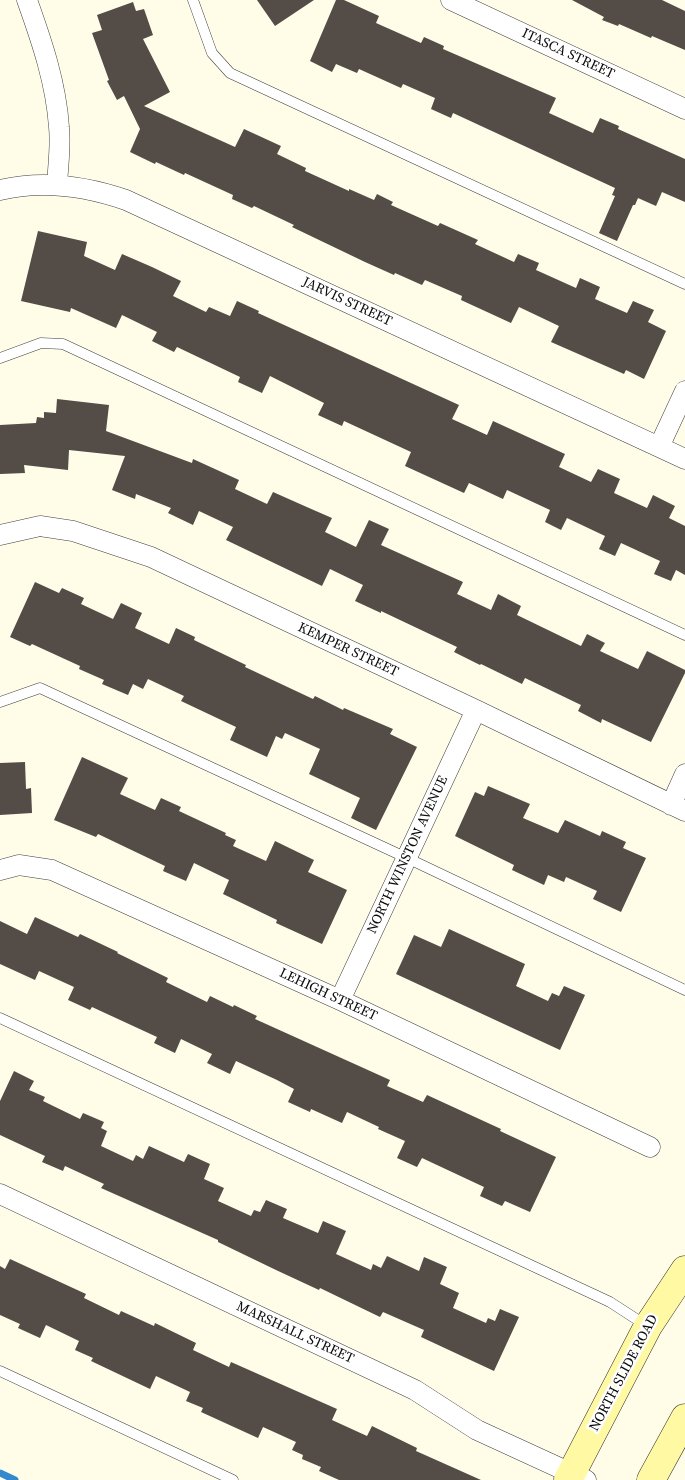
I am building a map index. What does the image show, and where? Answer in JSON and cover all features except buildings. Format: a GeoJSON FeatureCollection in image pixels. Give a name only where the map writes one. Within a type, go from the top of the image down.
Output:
{"type":"FeatureCollection","features":[{"type":"Feature","properties":{"kind":"main road","name":"NORTH SLIDE ROAD"},"geometry":{"type":"LineString","coordinates":[[575,1478],[648,1326],[685,1270]]}},
{"type":"Feature","properties":{"kind":"main road"},"geometry":{"type":"LineString","coordinates":[[651,1480],[685,1418]]}},
{"type":"Feature","properties":{"kind":"street"},"geometry":{"type":"LineString","coordinates":[[27,0],[48,61],[56,96],[59,129],[57,185]]}},
{"type":"Feature","properties":{"kind":"street","name":"ITASCA STREET"},"geometry":{"type":"LineString","coordinates":[[451,0],[685,109]]}},
{"type":"Feature","properties":{"kind":"street","name":"JARVIS STREET"},"geometry":{"type":"LineString","coordinates":[[0,190],[27,186],[57,185],[87,189],[140,206],[685,459]]}},
{"type":"Feature","properties":{"kind":"street"},"geometry":{"type":"LineString","coordinates":[[659,446],[685,391]]}},
{"type":"Feature","properties":{"kind":"street","name":"KEMPER STREET"},"geometry":{"type":"LineString","coordinates":[[0,535],[40,526],[73,531],[151,557],[476,710],[678,808]]}},
{"type":"Feature","properties":{"kind":"street","name":"NORTH WINSTON AVENUE"},"geometry":{"type":"LineString","coordinates":[[340,1000],[476,710]]}},
{"type":"Feature","properties":{"kind":"street"},"geometry":{"type":"LineString","coordinates":[[678,808],[685,774]]}},
{"type":"Feature","properties":{"kind":"street","name":"LEHIGH STREET"},"geometry":{"type":"LineString","coordinates":[[0,870],[19,865],[52,870],[340,1000],[650,1147]]}},
{"type":"Feature","properties":{"kind":"street","name":"MARSHALL STREET"},"geometry":{"type":"LineString","coordinates":[[0,1194],[415,1390],[476,1430],[575,1478]]}},
{"type":"Feature","properties":{"kind":"lane"},"geometry":{"type":"LineString","coordinates":[[193,0],[212,53],[230,72],[685,284]]}},
{"type":"Feature","properties":{"kind":"lane"},"geometry":{"type":"LineString","coordinates":[[0,358],[41,343],[63,344],[685,635]]}},
{"type":"Feature","properties":{"kind":"lane"},"geometry":{"type":"LineString","coordinates":[[0,702],[40,688],[407,858],[685,990]]}},
{"type":"Feature","properties":{"kind":"lane"},"geometry":{"type":"LineString","coordinates":[[0,1018],[610,1302],[648,1326]]}},
{"type":"Feature","properties":{"kind":"lane"},"geometry":{"type":"LineString","coordinates":[[0,1371],[233,1480]]}},
{"type":"Feature","properties":{"kind":"waterway"},"geometry":{"type":"LineString","coordinates":[[0,1473],[15,1480]]}}]}
